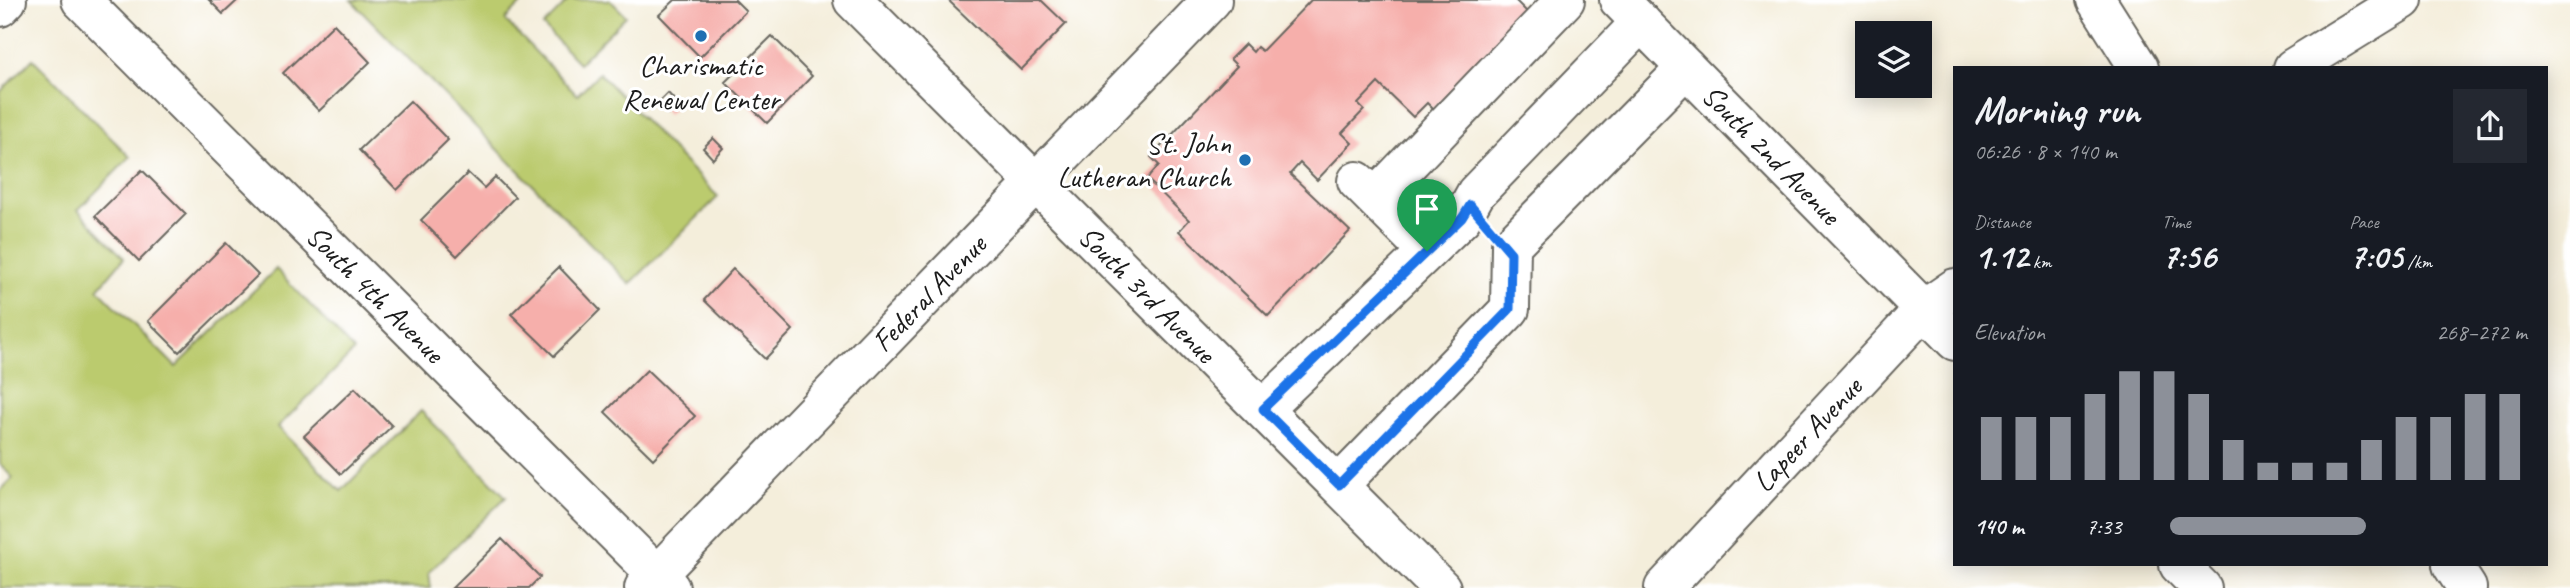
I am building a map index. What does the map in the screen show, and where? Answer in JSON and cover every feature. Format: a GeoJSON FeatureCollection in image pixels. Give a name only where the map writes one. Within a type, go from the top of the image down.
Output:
{"type":"FeatureCollection","features":[{"type":"Feature","properties":{"kind":"street"},"geometry":{"type":"LineString","coordinates":[[0,7],[7,0]]}},
{"type":"Feature","properties":{"kind":"street","name":"South 4th Avenue"},"geometry":{"type":"LineString","coordinates":[[81,0],[657,584]]}},
{"type":"Feature","properties":{"kind":"street","name":"South 3rd Avenue"},"geometry":{"type":"LineString","coordinates":[[853,0],[1036,180],[1441,588]]}},
{"type":"Feature","properties":{"kind":"street","name":"Federal Avenue"},"geometry":{"type":"LineString","coordinates":[[657,584],[1036,180],[1212,0]]}},
{"type":"Feature","properties":{"kind":"street"},"geometry":{"type":"LineString","coordinates":[[1427,251],[1366,189],[1565,0]]}},
{"type":"Feature","properties":{"kind":"street"},"geometry":{"type":"LineString","coordinates":[[2096,0],[2138,66]]}},
{"type":"Feature","properties":{"kind":"street"},"geometry":{"type":"LineString","coordinates":[[2296,66],[2403,0]]}},
{"type":"Feature","properties":{"kind":"street"},"geometry":{"type":"LineString","coordinates":[[1263,409],[1462,218],[1476,193],[1630,11]]}},
{"type":"Feature","properties":{"kind":"street","name":"South 2nd Avenue"},"geometry":{"type":"LineString","coordinates":[[1630,11],[1953,339]]}},
{"type":"Feature","properties":{"kind":"street"},"geometry":{"type":"LineString","coordinates":[[1339,485],[1510,309],[1511,245],[1686,68]]}},
{"type":"Feature","properties":{"kind":"street"},"geometry":{"type":"LineString","coordinates":[[1470,205],[1511,253]]}},
{"type":"Feature","properties":{"kind":"street","name":"Lapeer Avenue"},"geometry":{"type":"LineString","coordinates":[[1664,588],[1923,310],[1953,289]]}},
{"type":"Feature","properties":{"kind":"street"},"geometry":{"type":"LineString","coordinates":[[2180,566],[2202,588]]}},
{"type":"Feature","properties":{"kind":"street"},"geometry":{"type":"LineString","coordinates":[[2453,566],[2467,588]]}},
{"type":"Feature","properties":{"kind":"green space"},"geometry":{"type":"Polygon","coordinates":[[[351,0],[525,0],[505,20],[577,95],[599,73],[718,197],[630,284],[351,0]]]}},
{"type":"Feature","properties":{"kind":"green space"},"geometry":{"type":"Polygon","coordinates":[[[569,0],[610,0],[626,16],[579,63],[543,26],[569,0]]]}},
{"type":"Feature","properties":{"kind":"green space"},"geometry":{"type":"Polygon","coordinates":[[[33,59],[130,157],[78,210],[124,258],[98,289],[176,367],[276,269],[354,351],[278,427],[341,491],[421,411],[506,497],[429,572],[431,588],[0,588],[0,491],[13,478],[0,464],[0,92],[33,59]]]}},
{"type":"Feature","properties":{"kind":"building"},"geometry":{"type":"Polygon","coordinates":[[[209,0],[238,0],[223,14],[209,0]]]}},
{"type":"Feature","properties":{"kind":"building","name":"Charismatic Renewal Center"},"geometry":{"type":"Polygon","coordinates":[[[675,0],[735,0],[746,11],[700,57],[659,15],[675,0]]]}},
{"type":"Feature","properties":{"kind":"building"},"geometry":{"type":"Polygon","coordinates":[[[948,0],[1041,0],[1066,24],[1021,70],[948,0]]]}},
{"type":"Feature","properties":{"kind":"building","name":"St. John Lutheran Church"},"geometry":{"type":"Polygon","coordinates":[[[1311,0],[1515,0],[1527,12],[1433,109],[1427,103],[1413,117],[1378,83],[1358,104],[1364,110],[1342,133],[1352,143],[1317,180],[1300,163],[1290,174],[1350,231],[1268,316],[1179,231],[1189,220],[1147,179],[1159,165],[1151,157],[1237,66],[1230,59],[1245,44],[1253,52],[1257,47],[1262,51],[1311,0]]]}},
{"type":"Feature","properties":{"kind":"building"},"geometry":{"type":"Polygon","coordinates":[[[334,24],[370,62],[319,111],[283,73],[334,24]]]}},
{"type":"Feature","properties":{"kind":"building"},"geometry":{"type":"Polygon","coordinates":[[[772,36],[812,76],[767,123],[725,82],[772,36]]]}},
{"type":"Feature","properties":{"kind":"building"},"geometry":{"type":"Polygon","coordinates":[[[668,93],[678,104],[668,114],[658,103],[668,93]]]}},
{"type":"Feature","properties":{"kind":"building"},"geometry":{"type":"Polygon","coordinates":[[[410,101],[448,140],[397,190],[359,150],[410,101]]]}},
{"type":"Feature","properties":{"kind":"building"},"geometry":{"type":"Polygon","coordinates":[[[713,138],[723,148],[713,159],[703,148],[713,138]]]}},
{"type":"Feature","properties":{"kind":"building"},"geometry":{"type":"Polygon","coordinates":[[[142,170],[186,214],[139,261],[95,216],[142,170]]]}},
{"type":"Feature","properties":{"kind":"building"},"geometry":{"type":"Polygon","coordinates":[[[468,173],[484,188],[495,177],[515,197],[457,256],[421,220],[468,173]]]}},
{"type":"Feature","properties":{"kind":"building"},"geometry":{"type":"Polygon","coordinates":[[[226,243],[258,275],[179,352],[148,321],[226,243]]]}},
{"type":"Feature","properties":{"kind":"building"},"geometry":{"type":"Polygon","coordinates":[[[559,267],[600,310],[554,356],[511,314],[559,267]]]}},
{"type":"Feature","properties":{"kind":"building"},"geometry":{"type":"Polygon","coordinates":[[[733,269],[793,330],[765,359],[704,300],[733,269]]]}},
{"type":"Feature","properties":{"kind":"building"},"geometry":{"type":"Polygon","coordinates":[[[647,370],[695,416],[653,459],[605,412],[647,370]]]}},
{"type":"Feature","properties":{"kind":"building"},"geometry":{"type":"Polygon","coordinates":[[[355,388],[392,426],[341,474],[304,436],[355,388]]]}},
{"type":"Feature","properties":{"kind":"building"},"geometry":{"type":"Polygon","coordinates":[[[502,539],[540,577],[529,588],[452,588],[502,539]]]}},
{"type":"Feature","properties":{"kind":"place","name":"Charismatic Renewal Center"},"geometry":{"type":"Point","coordinates":[701,36]}},
{"type":"Feature","properties":{"kind":"place","name":"St. John Lutheran Church"},"geometry":{"type":"Point","coordinates":[1245,160]}},
{"type":"Feature","properties":{"kind":"route"},"geometry":{"type":"LineString","coordinates":[[1470,205],[1511,253],[1510,309],[1339,485],[1263,409],[1427,251],[1462,218],[1470,205]]}}]}
